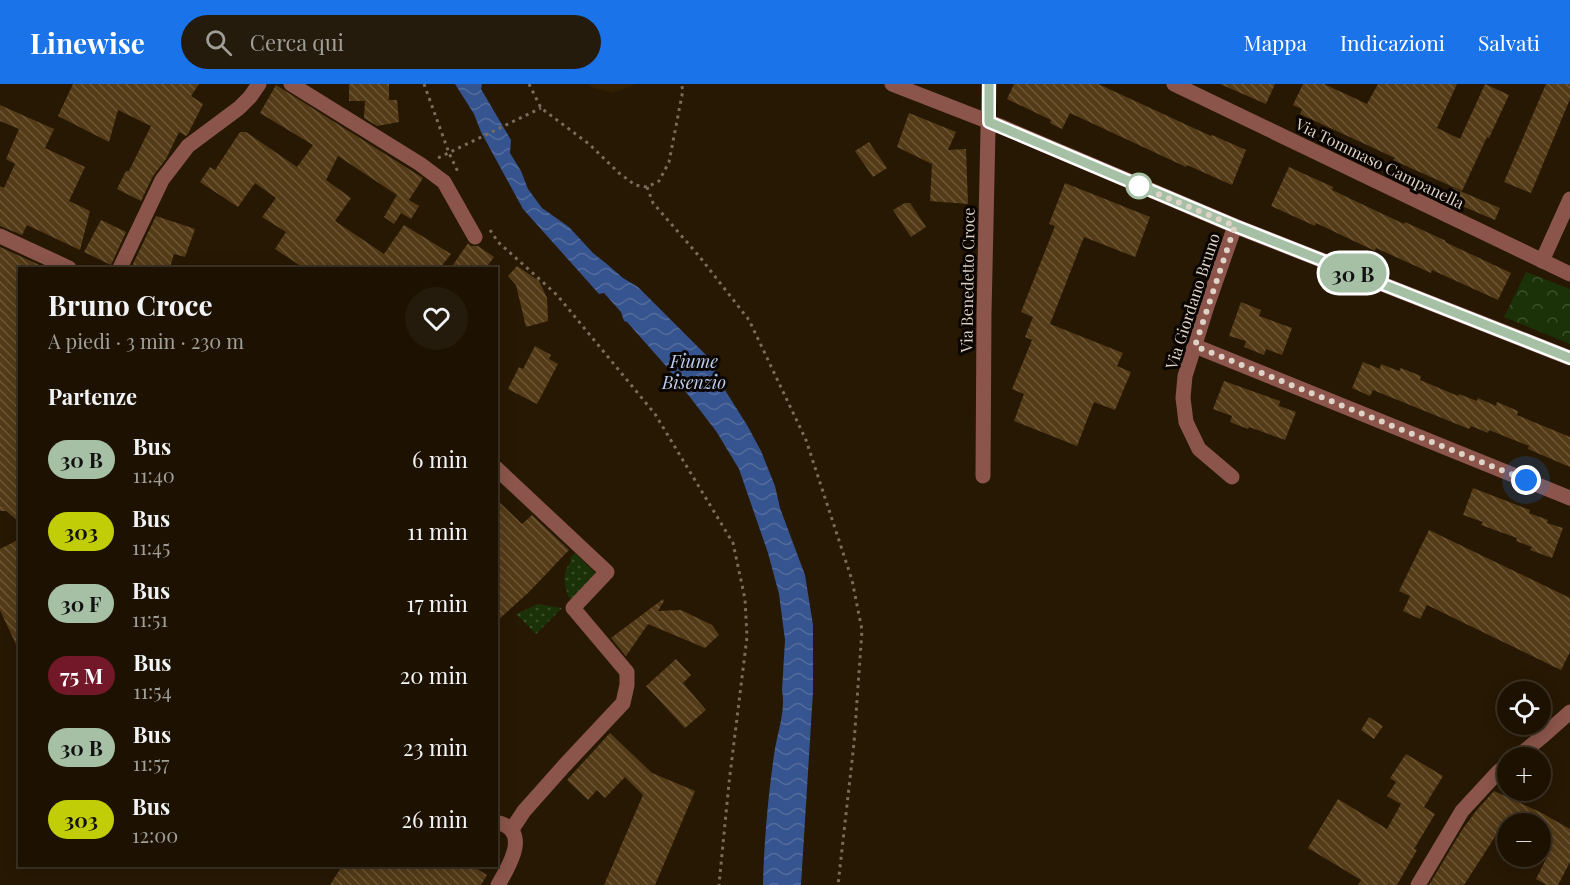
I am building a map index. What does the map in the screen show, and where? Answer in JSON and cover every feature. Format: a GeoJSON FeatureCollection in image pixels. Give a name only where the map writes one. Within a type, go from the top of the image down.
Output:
{"type":"FeatureCollection","features":[{"type":"Feature","properties":{"kind":"street"},"geometry":{"type":"LineString","coordinates":[[120,267],[162,180],[188,146],[239,108],[259,84]]}},
{"type":"Feature","properties":{"kind":"street"},"geometry":{"type":"LineString","coordinates":[[291,84],[420,164],[444,182],[475,237]]}},
{"type":"Feature","properties":{"kind":"street","name":"Via Giordano Bruno"},"geometry":{"type":"LineString","coordinates":[[892,84],[989,122],[1235,226],[1570,358]]}},
{"type":"Feature","properties":{"kind":"street","name":"Via Benedetto Croce"},"geometry":{"type":"LineString","coordinates":[[983,476],[989,84]]}},
{"type":"Feature","properties":{"kind":"street","name":"Via Tommaso Campanella"},"geometry":{"type":"LineString","coordinates":[[1174,84],[1570,274]]}},
{"type":"Feature","properties":{"kind":"street"},"geometry":{"type":"LineString","coordinates":[[1542,261],[1570,199]]}},
{"type":"Feature","properties":{"kind":"street","name":"Via Giordano Bruno"},"geometry":{"type":"LineString","coordinates":[[1232,477],[1199,449],[1186,422],[1183,398],[1185,376],[1235,226]]}},
{"type":"Feature","properties":{"kind":"street"},"geometry":{"type":"LineString","coordinates":[[0,236],[67,267]]}},
{"type":"Feature","properties":{"kind":"street"},"geometry":{"type":"LineString","coordinates":[[1195,346],[1570,498]]}},
{"type":"Feature","properties":{"kind":"street"},"geometry":{"type":"LineString","coordinates":[[498,470],[608,572],[573,608],[627,672],[623,703],[524,811],[512,829]]}},
{"type":"Feature","properties":{"kind":"street"},"geometry":{"type":"LineString","coordinates":[[1529,747],[1570,712]]}},
{"type":"Feature","properties":{"kind":"street"},"geometry":{"type":"LineString","coordinates":[[1418,885],[1462,811],[1497,773]]}},
{"type":"Feature","properties":{"kind":"street"},"geometry":{"type":"LineString","coordinates":[[498,823],[512,829],[516,843],[510,864],[498,885]]}},
{"type":"Feature","properties":{"kind":"path"},"geometry":{"type":"LineString","coordinates":[[424,84],[459,174]]}},
{"type":"Feature","properties":{"kind":"path"},"geometry":{"type":"LineString","coordinates":[[529,84],[541,108],[590,144],[619,173],[635,185],[647,187],[659,182],[669,162],[682,90],[681,84]]}},
{"type":"Feature","properties":{"kind":"path"},"geometry":{"type":"LineString","coordinates":[[449,153],[541,108]]}},
{"type":"Feature","properties":{"kind":"path"},"geometry":{"type":"LineString","coordinates":[[647,187],[653,203],[699,256],[749,320],[806,440],[852,580],[862,630],[854,742],[838,885]]}},
{"type":"Feature","properties":{"kind":"path"},"geometry":{"type":"LineString","coordinates":[[486,224],[498,242],[557,295],[655,414],[732,543],[745,599],[747,637],[719,885]]}},
{"type":"Feature","properties":{"kind":"shaded area"},"geometry":{"type":"Polygon","coordinates":[[[588,84],[636,84],[613,93],[588,84]]]}},
{"type":"Feature","properties":{"kind":"green space"},"geometry":{"type":"Polygon","coordinates":[[[1526,272],[1570,289],[1570,344],[1504,317],[1526,272]]]}},
{"type":"Feature","properties":{"kind":"green space"},"geometry":{"type":"Polygon","coordinates":[[[575,553],[596,574],[570,600],[565,585],[565,576],[570,558],[575,553]]]}},
{"type":"Feature","properties":{"kind":"green space"},"geometry":{"type":"Polygon","coordinates":[[[538,604],[562,608],[536,634],[516,614],[538,604]]]}},
{"type":"Feature","properties":{"kind":"water","name":"Fiume Bisenzio"},"geometry":{"type":"Polygon","coordinates":[[[455,84],[482,84],[481,89],[511,140],[510,153],[528,189],[542,208],[569,227],[593,253],[623,278],[638,287],[710,359],[723,387],[761,451],[805,575],[813,625],[813,692],[801,885],[763,885],[770,787],[783,706],[785,640],[779,594],[768,553],[739,469],[716,431],[666,366],[624,321],[621,312],[604,293],[599,294],[523,209],[481,132],[474,114],[455,84]]]}},
{"type":"Feature","properties":{"kind":"building"},"geometry":{"type":"Polygon","coordinates":[[[73,84],[199,84],[191,96],[203,104],[188,134],[186,136],[179,132],[141,201],[117,189],[126,171],[129,171],[151,126],[118,110],[109,142],[58,116],[73,84]]]}},
{"type":"Feature","properties":{"kind":"building"},"geometry":{"type":"Polygon","coordinates":[[[349,84],[389,84],[389,100],[397,100],[399,122],[377,126],[364,118],[365,101],[349,101],[349,84]]]}},
{"type":"Feature","properties":{"kind":"building"},"geometry":{"type":"Polygon","coordinates":[[[1014,84],[1098,84],[1246,150],[1232,185],[1187,165],[1186,167],[1070,113],[1062,129],[1050,123],[1051,120],[1007,99],[1014,84]]]}},
{"type":"Feature","properties":{"kind":"building"},"geometry":{"type":"Polygon","coordinates":[[[1220,84],[1275,84],[1266,104],[1220,84]]]}},
{"type":"Feature","properties":{"kind":"building"},"geometry":{"type":"Polygon","coordinates":[[[1303,84],[1324,84],[1367,104],[1378,84],[1457,84],[1437,128],[1460,139],[1485,84],[1509,95],[1462,191],[1300,114],[1302,109],[1293,105],[1303,84]]]}},
{"type":"Feature","properties":{"kind":"building"},"geometry":{"type":"Polygon","coordinates":[[[1546,84],[1570,84],[1570,99],[1531,193],[1504,182],[1546,84]]]}},
{"type":"Feature","properties":{"kind":"building"},"geometry":{"type":"Polygon","coordinates":[[[276,85],[423,178],[409,200],[419,206],[411,219],[401,213],[394,224],[384,217],[397,195],[338,156],[326,180],[351,198],[335,221],[384,254],[404,225],[451,254],[441,267],[302,267],[275,249],[286,232],[262,217],[276,198],[255,183],[238,207],[200,182],[210,167],[215,170],[240,132],[246,132],[297,167],[313,145],[260,113],[276,85]]]}},
{"type":"Feature","properties":{"kind":"building"},"geometry":{"type":"Polygon","coordinates":[[[0,105],[54,129],[45,148],[85,167],[69,201],[90,211],[80,250],[27,225],[22,235],[0,226],[0,186],[4,188],[15,164],[6,159],[19,129],[0,121],[0,105]]]}},
{"type":"Feature","properties":{"kind":"building"},"geometry":{"type":"Polygon","coordinates":[[[909,113],[956,132],[948,150],[966,149],[968,204],[930,201],[932,164],[897,147],[909,113]]]}},
{"type":"Feature","properties":{"kind":"building"},"geometry":{"type":"Polygon","coordinates":[[[869,142],[887,168],[873,177],[855,151],[869,142]]]}},
{"type":"Feature","properties":{"kind":"building"},"geometry":{"type":"Polygon","coordinates":[[[1289,167],[1333,187],[1332,190],[1511,273],[1498,300],[1432,270],[1431,273],[1376,248],[1375,251],[1316,223],[1315,226],[1271,206],[1289,167]]]}},
{"type":"Feature","properties":{"kind":"building"},"geometry":{"type":"Polygon","coordinates":[[[1065,183],[1150,217],[1135,257],[1084,237],[1050,324],[1123,353],[1117,366],[1131,372],[1115,410],[1094,402],[1077,446],[1014,421],[1024,394],[1012,389],[1032,340],[1025,337],[1033,317],[1021,312],[1055,226],[1049,224],[1065,183]]]}},
{"type":"Feature","properties":{"kind":"building"},"geometry":{"type":"Polygon","coordinates":[[[1453,188],[1500,208],[1495,220],[1448,200],[1453,188]]]}},
{"type":"Feature","properties":{"kind":"building"},"geometry":{"type":"Polygon","coordinates":[[[905,203],[910,203],[926,227],[911,237],[893,210],[905,203]]]}},
{"type":"Feature","properties":{"kind":"building"},"geometry":{"type":"Polygon","coordinates":[[[156,216],[195,229],[185,257],[174,254],[170,267],[131,267],[156,216]]]}},
{"type":"Feature","properties":{"kind":"building"},"geometry":{"type":"Polygon","coordinates":[[[101,220],[126,232],[111,265],[84,252],[101,220]]]}},
{"type":"Feature","properties":{"kind":"building"},"geometry":{"type":"Polygon","coordinates":[[[468,243],[471,246],[478,246],[494,257],[487,267],[452,267],[468,243]]]}},
{"type":"Feature","properties":{"kind":"building"},"geometry":{"type":"Polygon","coordinates":[[[0,247],[44,267],[18,267],[18,521],[6,511],[0,511],[0,247]]]}},
{"type":"Feature","properties":{"kind":"building"},"geometry":{"type":"Polygon","coordinates":[[[517,266],[539,281],[547,298],[548,321],[526,327],[516,285],[508,276],[517,266]]]}},
{"type":"Feature","properties":{"kind":"building"},"geometry":{"type":"Polygon","coordinates":[[[1241,302],[1261,310],[1259,316],[1292,328],[1282,355],[1266,349],[1264,355],[1244,347],[1246,341],[1229,336],[1241,302]]]}},
{"type":"Feature","properties":{"kind":"building"},"geometry":{"type":"Polygon","coordinates":[[[535,346],[551,355],[549,359],[558,364],[537,404],[508,389],[519,367],[523,369],[535,346]]]}},
{"type":"Feature","properties":{"kind":"building"},"geometry":{"type":"Polygon","coordinates":[[[1363,362],[1380,369],[1381,364],[1399,371],[1401,368],[1421,376],[1420,380],[1458,396],[1459,394],[1477,401],[1478,398],[1496,406],[1497,402],[1518,411],[1517,415],[1570,437],[1570,467],[1528,449],[1529,446],[1489,430],[1488,433],[1471,426],[1469,429],[1373,390],[1370,396],[1352,388],[1363,362]]]}},
{"type":"Feature","properties":{"kind":"building"},"geometry":{"type":"Polygon","coordinates":[[[1224,381],[1280,401],[1279,406],[1296,412],[1285,440],[1230,422],[1232,416],[1213,409],[1224,381]]]}},
{"type":"Feature","properties":{"kind":"building"},"geometry":{"type":"Polygon","coordinates":[[[1473,488],[1530,510],[1529,513],[1548,520],[1547,523],[1563,528],[1552,558],[1530,550],[1532,547],[1516,541],[1517,538],[1481,525],[1483,522],[1463,515],[1473,488]]]}},
{"type":"Feature","properties":{"kind":"building"},"geometry":{"type":"Polygon","coordinates":[[[498,501],[522,524],[532,515],[569,550],[498,620],[498,501]]]}},
{"type":"Feature","properties":{"kind":"building"},"geometry":{"type":"Polygon","coordinates":[[[1429,530],[1570,598],[1570,652],[1561,670],[1427,605],[1420,619],[1403,611],[1410,596],[1399,591],[1429,530]]]}},
{"type":"Feature","properties":{"kind":"building"},"geometry":{"type":"Polygon","coordinates":[[[18,540],[18,649],[0,610],[0,549],[18,540]]]}},
{"type":"Feature","properties":{"kind":"building"},"geometry":{"type":"Polygon","coordinates":[[[663,599],[658,611],[681,610],[712,625],[719,635],[705,648],[648,624],[626,656],[611,638],[663,599]]]}},
{"type":"Feature","properties":{"kind":"building"},"geometry":{"type":"Polygon","coordinates":[[[676,659],[691,675],[683,683],[706,710],[685,728],[646,686],[676,659]]]}},
{"type":"Feature","properties":{"kind":"building"},"geometry":{"type":"Polygon","coordinates":[[[1369,717],[1383,726],[1374,739],[1361,730],[1369,717]]]}},
{"type":"Feature","properties":{"kind":"building"},"geometry":{"type":"Polygon","coordinates":[[[610,733],[652,773],[695,791],[655,885],[604,885],[643,795],[625,777],[605,798],[597,790],[588,800],[567,780],[610,733]]]}},
{"type":"Feature","properties":{"kind":"building"},"geometry":{"type":"Polygon","coordinates":[[[1406,754],[1443,776],[1424,807],[1435,814],[1414,849],[1417,850],[1397,885],[1358,885],[1361,880],[1308,848],[1338,799],[1387,829],[1401,804],[1387,796],[1396,782],[1390,778],[1406,754]]]}},
{"type":"Feature","properties":{"kind":"building"},"geometry":{"type":"Polygon","coordinates":[[[1494,791],[1497,792],[1497,801],[1516,801],[1542,813],[1497,813],[1497,834],[1464,885],[1429,885],[1462,830],[1494,791]]]}},
{"type":"Feature","properties":{"kind":"building"},"geometry":{"type":"Polygon","coordinates":[[[1551,818],[1570,829],[1570,862],[1558,885],[1547,885],[1536,879],[1542,867],[1551,867],[1551,818]]]}},
{"type":"Feature","properties":{"kind":"building"},"geometry":{"type":"Polygon","coordinates":[[[341,867],[474,867],[487,875],[481,885],[330,885],[341,867]]]}},
{"type":"Feature","properties":{"kind":"bus line"},"geometry":{"type":"LineString","coordinates":[[989,84],[989,122],[1235,226],[1570,358]]}},
{"type":"Feature","properties":{"kind":"route"},"geometry":{"type":"LineString","coordinates":[[1139,186],[1235,226],[1195,346],[1526,480]]}}]}
